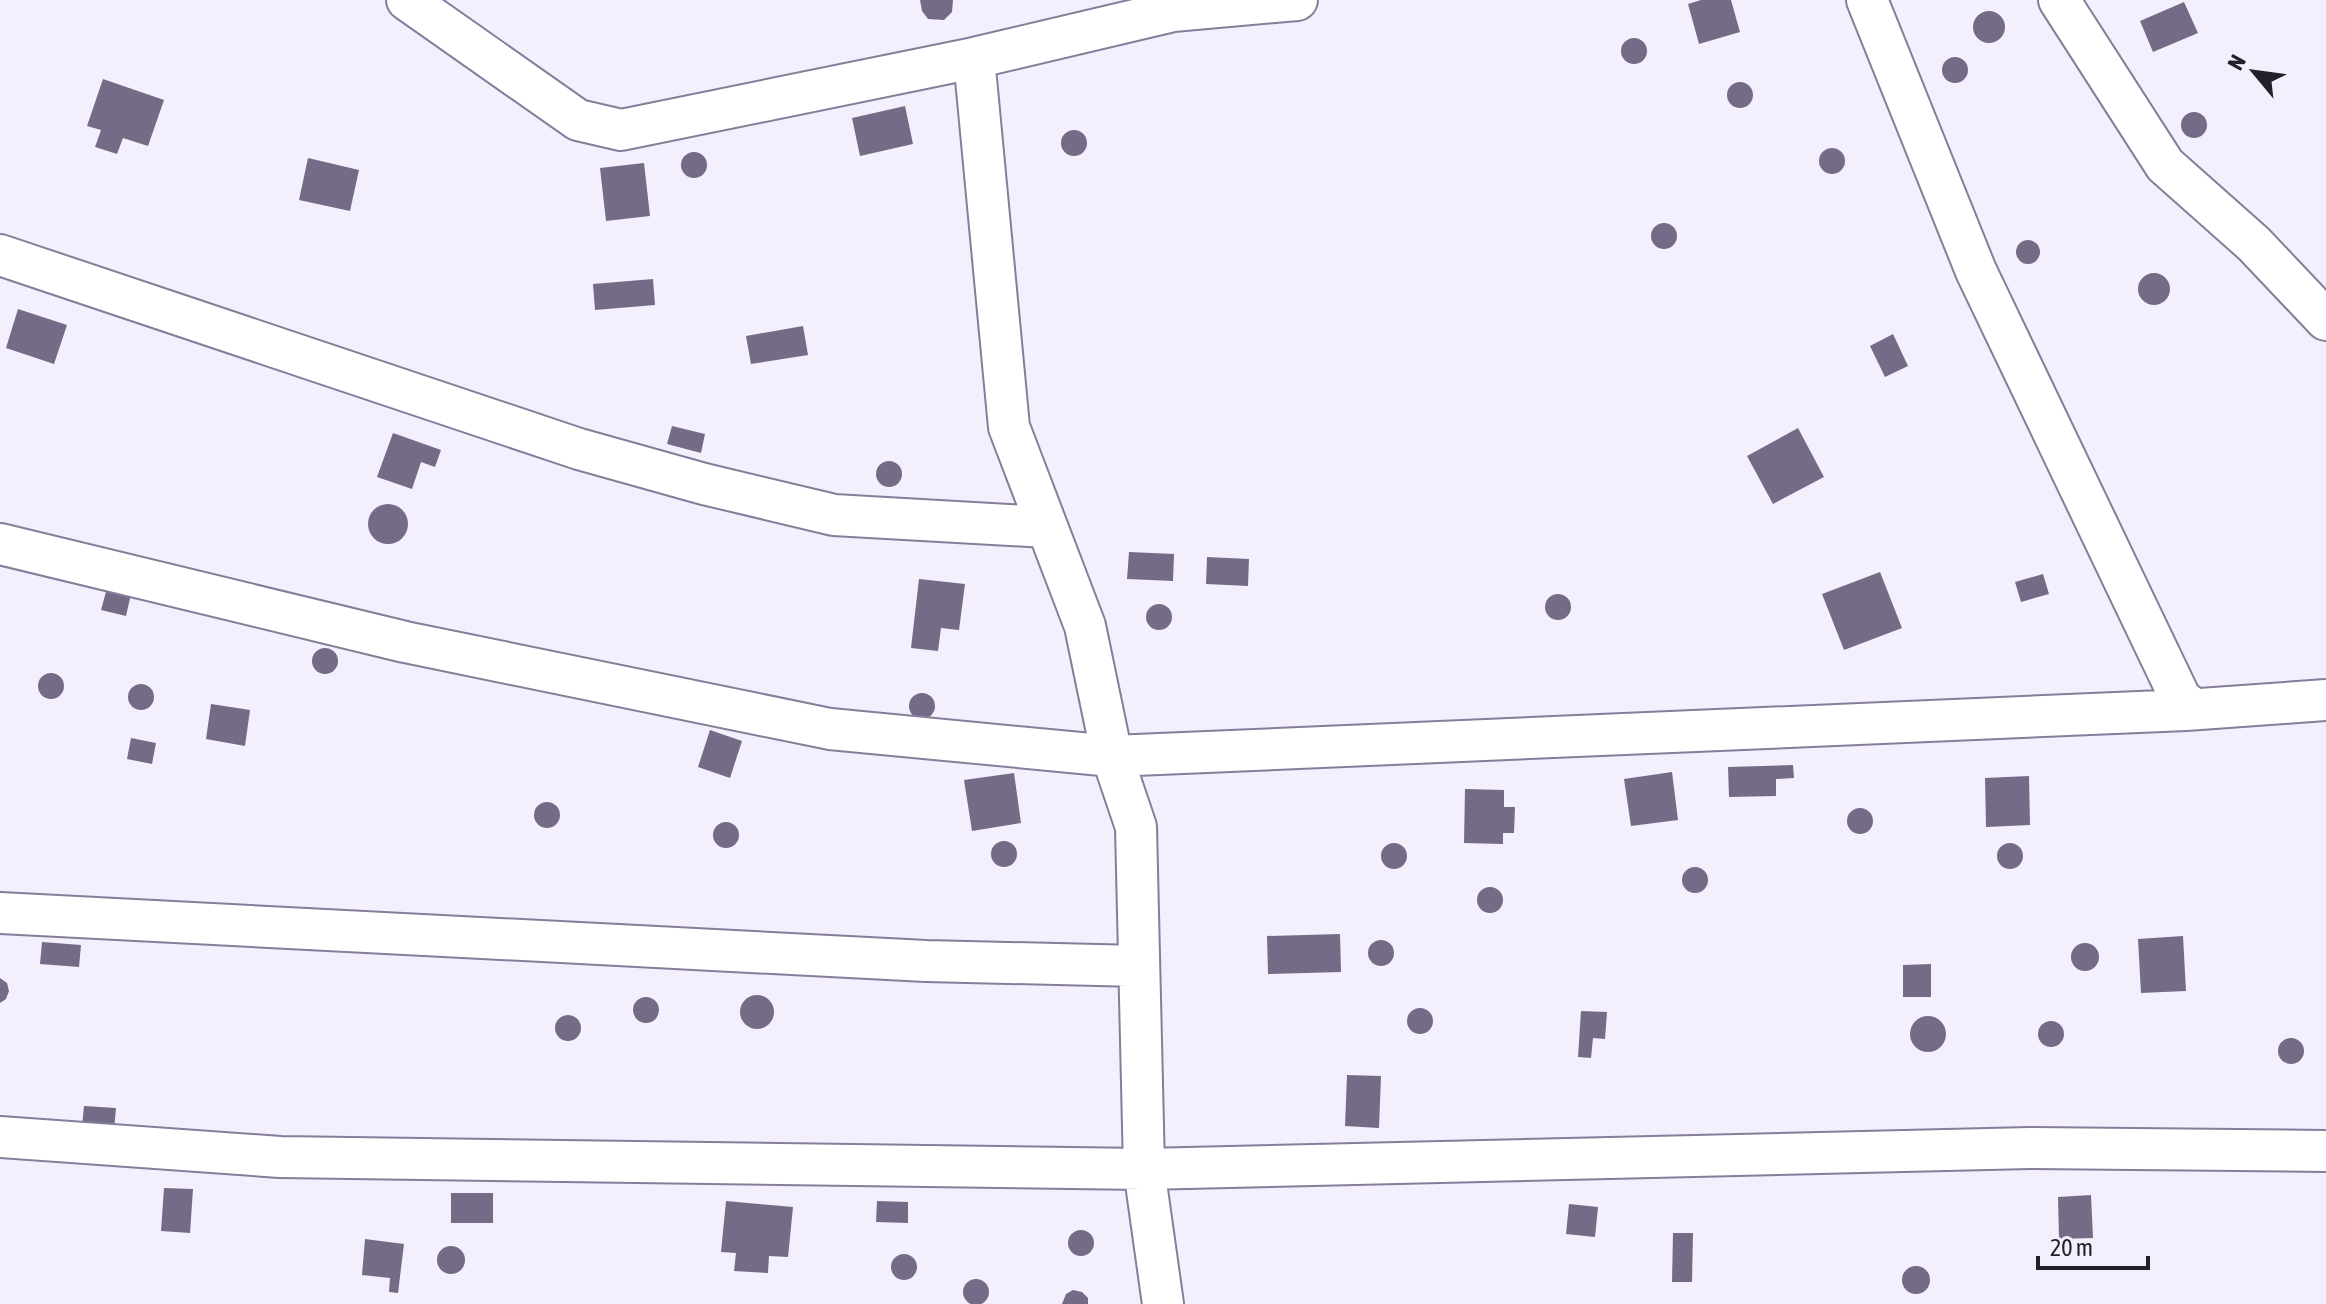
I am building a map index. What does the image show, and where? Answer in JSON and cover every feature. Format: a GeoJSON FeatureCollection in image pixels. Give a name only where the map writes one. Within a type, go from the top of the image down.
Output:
{"type":"FeatureCollection","features":[{"type":"Feature","properties":{"kind":"street"},"geometry":{"type":"LineString","coordinates":[[407,0],[578,120],[621,130],[974,58],[1173,11],[1297,0]]}},
{"type":"Feature","properties":{"kind":"street"},"geometry":{"type":"LineString","coordinates":[[1867,0],[1976,271],[2186,706]]}},
{"type":"Feature","properties":{"kind":"street"},"geometry":{"type":"LineString","coordinates":[[2059,0],[2165,165],[2254,244],[2326,320]]}},
{"type":"Feature","properties":{"kind":"street"},"geometry":{"type":"LineString","coordinates":[[974,58],[1009,427],[1085,626],[1112,756],[1136,827],[1144,1169],[1163,1304]]}},
{"type":"Feature","properties":{"kind":"street"},"geometry":{"type":"LineString","coordinates":[[0,255],[579,449],[704,484],[834,515],[1046,527]]}},
{"type":"Feature","properties":{"kind":"street"},"geometry":{"type":"LineString","coordinates":[[0,544],[405,642],[830,729],[1112,756],[2326,700]]}},
{"type":"Feature","properties":{"kind":"street"},"geometry":{"type":"LineString","coordinates":[[0,913],[926,961],[1139,966]]}},
{"type":"Feature","properties":{"kind":"street"},"geometry":{"type":"LineString","coordinates":[[0,1137],[280,1157],[1144,1169],[2030,1148],[2326,1151]]}},
{"type":"Feature","properties":{"kind":"building"},"geometry":{"type":"Polygon","coordinates":[[[920,0],[953,0],[952,12],[944,20],[928,19],[922,11],[920,0]]]}},
{"type":"Feature","properties":{"kind":"building"},"geometry":{"type":"Polygon","coordinates":[[[1701,0],[1731,0],[1740,32],[1699,44],[1688,4],[1701,0]]]}},
{"type":"Feature","properties":{"kind":"building"},"geometry":{"type":"Polygon","coordinates":[[[2184,2],[2198,33],[2153,52],[2140,21],[2184,2]]]}},
{"type":"Feature","properties":{"kind":"building"},"geometry":{"type":"Polygon","coordinates":[[[1989,11],[2000,16],[2005,27],[2000,38],[1989,43],[1978,38],[1973,27],[1978,16],[1989,11]]]}},
{"type":"Feature","properties":{"kind":"building"},"geometry":{"type":"Polygon","coordinates":[[[1634,38],[1643,42],[1647,51],[1643,60],[1634,64],[1625,60],[1621,51],[1625,42],[1634,38]]]}},
{"type":"Feature","properties":{"kind":"building"},"geometry":{"type":"Polygon","coordinates":[[[1955,57],[1964,61],[1968,70],[1964,79],[1955,83],[1946,79],[1942,70],[1946,61],[1955,57]]]}},
{"type":"Feature","properties":{"kind":"building"},"geometry":{"type":"Polygon","coordinates":[[[103,79],[164,100],[148,146],[123,138],[117,154],[95,147],[101,130],[87,126],[103,79]]]}},
{"type":"Feature","properties":{"kind":"building"},"geometry":{"type":"Polygon","coordinates":[[[1740,82],[1749,86],[1753,95],[1749,104],[1740,108],[1731,104],[1727,95],[1731,86],[1740,82]]]}},
{"type":"Feature","properties":{"kind":"building"},"geometry":{"type":"Polygon","coordinates":[[[905,106],[913,144],[860,156],[852,118],[905,106]]]}},
{"type":"Feature","properties":{"kind":"building"},"geometry":{"type":"Polygon","coordinates":[[[2194,112],[2203,116],[2207,125],[2203,134],[2194,138],[2185,134],[2181,125],[2185,116],[2194,112]]]}},
{"type":"Feature","properties":{"kind":"building"},"geometry":{"type":"Polygon","coordinates":[[[1074,130],[1083,134],[1087,143],[1083,152],[1074,156],[1065,152],[1061,143],[1065,134],[1074,130]]]}},
{"type":"Feature","properties":{"kind":"building"},"geometry":{"type":"Polygon","coordinates":[[[1832,148],[1841,152],[1845,161],[1841,170],[1832,174],[1823,170],[1819,161],[1823,152],[1832,148]]]}},
{"type":"Feature","properties":{"kind":"building"},"geometry":{"type":"Polygon","coordinates":[[[694,152],[703,156],[707,165],[703,174],[694,178],[685,174],[681,165],[685,156],[694,152]]]}},
{"type":"Feature","properties":{"kind":"building"},"geometry":{"type":"Polygon","coordinates":[[[308,158],[359,170],[350,211],[299,200],[308,158]]]}},
{"type":"Feature","properties":{"kind":"building"},"geometry":{"type":"Polygon","coordinates":[[[644,163],[650,216],[606,221],[600,168],[644,163]]]}},
{"type":"Feature","properties":{"kind":"building"},"geometry":{"type":"Polygon","coordinates":[[[1664,223],[1673,227],[1677,236],[1673,245],[1664,249],[1655,245],[1651,236],[1655,227],[1664,223]]]}},
{"type":"Feature","properties":{"kind":"building"},"geometry":{"type":"Polygon","coordinates":[[[2028,240],[2037,243],[2040,252],[2037,261],[2028,264],[2019,261],[2016,252],[2019,243],[2028,240]]]}},
{"type":"Feature","properties":{"kind":"building"},"geometry":{"type":"Polygon","coordinates":[[[2154,273],[2166,277],[2170,289],[2166,301],[2154,305],[2142,301],[2138,289],[2142,277],[2154,273]]]}},
{"type":"Feature","properties":{"kind":"building"},"geometry":{"type":"Polygon","coordinates":[[[653,279],[655,305],[595,310],[593,284],[653,279]]]}},
{"type":"Feature","properties":{"kind":"building"},"geometry":{"type":"Polygon","coordinates":[[[18,309],[67,325],[54,364],[6,348],[18,309]]]}},
{"type":"Feature","properties":{"kind":"building"},"geometry":{"type":"Polygon","coordinates":[[[803,326],[808,355],[751,364],[746,336],[803,326]]]}},
{"type":"Feature","properties":{"kind":"building"},"geometry":{"type":"Polygon","coordinates":[[[1893,334],[1908,366],[1885,377],[1870,346],[1893,334]]]}},
{"type":"Feature","properties":{"kind":"building"},"geometry":{"type":"Polygon","coordinates":[[[672,426],[705,434],[701,453],[667,444],[672,426]]]}},
{"type":"Feature","properties":{"kind":"building"},"geometry":{"type":"Polygon","coordinates":[[[1798,428],[1824,477],[1773,504],[1747,456],[1798,428]]]}},
{"type":"Feature","properties":{"kind":"building"},"geometry":{"type":"Polygon","coordinates":[[[393,433],[441,450],[435,467],[421,462],[412,489],[377,477],[393,433]]]}},
{"type":"Feature","properties":{"kind":"building"},"geometry":{"type":"Polygon","coordinates":[[[889,461],[898,465],[902,474],[898,483],[889,487],[880,483],[876,474],[880,465],[889,461]]]}},
{"type":"Feature","properties":{"kind":"building"},"geometry":{"type":"Polygon","coordinates":[[[388,504],[402,510],[408,524],[402,538],[388,544],[374,538],[368,524],[374,510],[388,504]]]}},
{"type":"Feature","properties":{"kind":"building"},"geometry":{"type":"Polygon","coordinates":[[[1129,552],[1174,554],[1173,581],[1127,579],[1129,552]]]}},
{"type":"Feature","properties":{"kind":"building"},"geometry":{"type":"Polygon","coordinates":[[[1207,557],[1249,559],[1248,586],[1206,584],[1207,557]]]}},
{"type":"Feature","properties":{"kind":"building"},"geometry":{"type":"Polygon","coordinates":[[[1880,572],[1902,628],[1844,650],[1822,594],[1880,572]]]}},
{"type":"Feature","properties":{"kind":"building"},"geometry":{"type":"Polygon","coordinates":[[[2043,574],[2049,594],[2021,602],[2015,582],[2043,574]]]}},
{"type":"Feature","properties":{"kind":"building"},"geometry":{"type":"Polygon","coordinates":[[[919,579],[965,584],[959,630],[941,628],[938,651],[911,648],[919,579]]]}},
{"type":"Feature","properties":{"kind":"building"},"geometry":{"type":"Polygon","coordinates":[[[107,588],[131,594],[126,616],[101,610],[107,588]]]}},
{"type":"Feature","properties":{"kind":"building"},"geometry":{"type":"Polygon","coordinates":[[[1558,594],[1567,598],[1571,607],[1567,616],[1558,620],[1549,616],[1545,607],[1549,598],[1558,594]]]}},
{"type":"Feature","properties":{"kind":"building"},"geometry":{"type":"Polygon","coordinates":[[[1159,604],[1168,608],[1172,617],[1168,626],[1159,630],[1150,626],[1146,617],[1150,608],[1159,604]]]}},
{"type":"Feature","properties":{"kind":"building"},"geometry":{"type":"Polygon","coordinates":[[[325,648],[334,652],[338,661],[334,670],[325,674],[316,670],[312,661],[316,652],[325,648]]]}},
{"type":"Feature","properties":{"kind":"building"},"geometry":{"type":"Polygon","coordinates":[[[51,673],[60,677],[64,686],[60,695],[51,699],[42,695],[38,686],[42,677],[51,673]]]}},
{"type":"Feature","properties":{"kind":"building"},"geometry":{"type":"Polygon","coordinates":[[[141,684],[150,688],[154,697],[150,706],[141,710],[132,706],[128,697],[132,688],[141,684]]]}},
{"type":"Feature","properties":{"kind":"building"},"geometry":{"type":"Polygon","coordinates":[[[922,693],[931,697],[935,706],[931,715],[922,719],[913,715],[909,706],[913,697],[922,693]]]}},
{"type":"Feature","properties":{"kind":"building"},"geometry":{"type":"Polygon","coordinates":[[[211,704],[250,710],[245,746],[206,739],[211,704]]]}},
{"type":"Feature","properties":{"kind":"building"},"geometry":{"type":"Polygon","coordinates":[[[710,730],[742,741],[730,778],[698,767],[710,730]]]}},
{"type":"Feature","properties":{"kind":"building"},"geometry":{"type":"Polygon","coordinates":[[[131,738],[156,743],[152,764],[127,759],[131,738]]]}},
{"type":"Feature","properties":{"kind":"building"},"geometry":{"type":"Polygon","coordinates":[[[1793,765],[1794,778],[1776,779],[1776,796],[1729,797],[1728,767],[1793,765]]]}},
{"type":"Feature","properties":{"kind":"building"},"geometry":{"type":"Polygon","coordinates":[[[1672,772],[1678,820],[1631,826],[1624,779],[1672,772]]]}},
{"type":"Feature","properties":{"kind":"building"},"geometry":{"type":"Polygon","coordinates":[[[1014,773],[1021,823],[972,831],[964,780],[1014,773]]]}},
{"type":"Feature","properties":{"kind":"building"},"geometry":{"type":"Polygon","coordinates":[[[2029,776],[2030,825],[1986,827],[1985,778],[2029,776]]]}},
{"type":"Feature","properties":{"kind":"building"},"geometry":{"type":"Polygon","coordinates":[[[1465,789],[1504,790],[1504,807],[1515,807],[1514,833],[1503,833],[1503,844],[1464,843],[1465,789]]]}},
{"type":"Feature","properties":{"kind":"building"},"geometry":{"type":"Polygon","coordinates":[[[547,802],[556,806],[560,815],[556,824],[547,828],[538,824],[534,815],[538,806],[547,802]]]}},
{"type":"Feature","properties":{"kind":"building"},"geometry":{"type":"Polygon","coordinates":[[[1860,808],[1869,812],[1873,821],[1869,830],[1860,834],[1851,830],[1847,821],[1851,812],[1860,808]]]}},
{"type":"Feature","properties":{"kind":"building"},"geometry":{"type":"Polygon","coordinates":[[[726,822],[735,826],[739,835],[735,844],[726,848],[717,844],[713,835],[717,826],[726,822]]]}},
{"type":"Feature","properties":{"kind":"building"},"geometry":{"type":"Polygon","coordinates":[[[1004,841],[1013,845],[1017,854],[1013,863],[1004,867],[995,863],[991,854],[995,845],[1004,841]]]}},
{"type":"Feature","properties":{"kind":"building"},"geometry":{"type":"Polygon","coordinates":[[[1394,843],[1403,847],[1407,856],[1403,865],[1394,869],[1385,865],[1381,856],[1385,847],[1394,843]]]}},
{"type":"Feature","properties":{"kind":"building"},"geometry":{"type":"Polygon","coordinates":[[[2010,843],[2019,847],[2023,856],[2019,865],[2010,869],[2001,865],[1997,856],[2001,847],[2010,843]]]}},
{"type":"Feature","properties":{"kind":"building"},"geometry":{"type":"Polygon","coordinates":[[[1695,867],[1704,871],[1708,880],[1704,889],[1695,893],[1686,889],[1682,880],[1686,871],[1695,867]]]}},
{"type":"Feature","properties":{"kind":"building"},"geometry":{"type":"Polygon","coordinates":[[[1490,887],[1499,891],[1503,900],[1499,909],[1490,913],[1481,909],[1477,900],[1481,891],[1490,887]]]}},
{"type":"Feature","properties":{"kind":"building"},"geometry":{"type":"Polygon","coordinates":[[[1340,934],[1341,972],[1268,974],[1267,936],[1340,934]]]}},
{"type":"Feature","properties":{"kind":"building"},"geometry":{"type":"Polygon","coordinates":[[[2183,936],[2186,991],[2141,993],[2138,939],[2183,936]]]}},
{"type":"Feature","properties":{"kind":"building"},"geometry":{"type":"Polygon","coordinates":[[[1381,940],[1390,944],[1394,953],[1390,962],[1381,966],[1372,962],[1368,953],[1372,944],[1381,940]]]}},
{"type":"Feature","properties":{"kind":"building"},"geometry":{"type":"Polygon","coordinates":[[[42,942],[81,945],[79,967],[40,964],[42,942]]]}},
{"type":"Feature","properties":{"kind":"building"},"geometry":{"type":"Polygon","coordinates":[[[2085,943],[2095,947],[2099,957],[2095,967],[2085,971],[2075,967],[2071,957],[2075,947],[2085,943]]]}},
{"type":"Feature","properties":{"kind":"building"},"geometry":{"type":"Polygon","coordinates":[[[1931,964],[1931,997],[1903,997],[1903,965],[1931,964]]]}},
{"type":"Feature","properties":{"kind":"building"},"geometry":{"type":"Polygon","coordinates":[[[0,978],[7,983],[9,991],[0,1003],[0,978]]]}},
{"type":"Feature","properties":{"kind":"building"},"geometry":{"type":"Polygon","coordinates":[[[757,995],[769,1000],[774,1012],[769,1024],[757,1029],[745,1024],[740,1012],[745,1000],[757,995]]]}},
{"type":"Feature","properties":{"kind":"building"},"geometry":{"type":"Polygon","coordinates":[[[646,997],[655,1001],[659,1010],[655,1019],[646,1023],[637,1019],[633,1010],[637,1001],[646,997]]]}},
{"type":"Feature","properties":{"kind":"building"},"geometry":{"type":"Polygon","coordinates":[[[1420,1008],[1429,1012],[1433,1021],[1429,1030],[1420,1034],[1411,1030],[1407,1021],[1411,1012],[1420,1008]]]}},
{"type":"Feature","properties":{"kind":"building"},"geometry":{"type":"Polygon","coordinates":[[[1581,1011],[1607,1012],[1605,1039],[1593,1038],[1591,1058],[1578,1057],[1581,1011]]]}},
{"type":"Feature","properties":{"kind":"building"},"geometry":{"type":"Polygon","coordinates":[[[568,1015],[577,1019],[581,1028],[577,1037],[568,1041],[559,1037],[555,1028],[559,1019],[568,1015]]]}},
{"type":"Feature","properties":{"kind":"building"},"geometry":{"type":"Polygon","coordinates":[[[1928,1016],[1940,1022],[1946,1034],[1940,1046],[1928,1052],[1916,1046],[1910,1034],[1916,1022],[1928,1016]]]}},
{"type":"Feature","properties":{"kind":"building"},"geometry":{"type":"Polygon","coordinates":[[[2051,1021],[2060,1025],[2064,1034],[2060,1043],[2051,1047],[2042,1043],[2038,1034],[2042,1025],[2051,1021]]]}},
{"type":"Feature","properties":{"kind":"building"},"geometry":{"type":"Polygon","coordinates":[[[2291,1038],[2300,1042],[2304,1051],[2300,1060],[2291,1064],[2282,1060],[2278,1051],[2282,1042],[2291,1038]]]}},
{"type":"Feature","properties":{"kind":"building"},"geometry":{"type":"Polygon","coordinates":[[[1347,1075],[1381,1076],[1379,1128],[1345,1126],[1347,1075]]]}},
{"type":"Feature","properties":{"kind":"building"},"geometry":{"type":"Polygon","coordinates":[[[84,1106],[116,1108],[114,1130],[82,1127],[84,1106]]]}},
{"type":"Feature","properties":{"kind":"building"},"geometry":{"type":"Polygon","coordinates":[[[164,1188],[193,1189],[190,1233],[161,1231],[164,1188]]]}},
{"type":"Feature","properties":{"kind":"building"},"geometry":{"type":"Polygon","coordinates":[[[451,1193],[493,1193],[493,1223],[451,1223],[451,1193]]]}},
{"type":"Feature","properties":{"kind":"building"},"geometry":{"type":"Polygon","coordinates":[[[2091,1195],[2093,1238],[2059,1239],[2058,1197],[2091,1195]]]}},
{"type":"Feature","properties":{"kind":"building"},"geometry":{"type":"Polygon","coordinates":[[[726,1201],[793,1207],[788,1257],[769,1256],[768,1273],[734,1271],[736,1253],[721,1252],[726,1201]]]}},
{"type":"Feature","properties":{"kind":"building"},"geometry":{"type":"Polygon","coordinates":[[[877,1201],[908,1202],[908,1223],[876,1222],[877,1201]]]}},
{"type":"Feature","properties":{"kind":"building"},"geometry":{"type":"Polygon","coordinates":[[[1569,1204],[1598,1207],[1595,1237],[1566,1234],[1569,1204]]]}},
{"type":"Feature","properties":{"kind":"building"},"geometry":{"type":"Polygon","coordinates":[[[1081,1230],[1090,1234],[1094,1243],[1090,1252],[1081,1256],[1072,1252],[1068,1243],[1072,1234],[1081,1230]]]}},
{"type":"Feature","properties":{"kind":"building"},"geometry":{"type":"Polygon","coordinates":[[[1673,1233],[1693,1233],[1692,1282],[1672,1282],[1673,1233]]]}},
{"type":"Feature","properties":{"kind":"building"},"geometry":{"type":"Polygon","coordinates":[[[365,1239],[404,1244],[398,1293],[389,1292],[390,1278],[362,1275],[365,1239]]]}},
{"type":"Feature","properties":{"kind":"building"},"geometry":{"type":"Polygon","coordinates":[[[451,1246],[461,1250],[465,1260],[461,1270],[451,1274],[441,1270],[437,1260],[441,1250],[451,1246]]]}},
{"type":"Feature","properties":{"kind":"building"},"geometry":{"type":"Polygon","coordinates":[[[904,1254],[913,1258],[917,1267],[913,1276],[904,1280],[895,1276],[891,1267],[895,1258],[904,1254]]]}},
{"type":"Feature","properties":{"kind":"building"},"geometry":{"type":"Polygon","coordinates":[[[1916,1266],[1926,1270],[1930,1280],[1926,1290],[1916,1294],[1906,1290],[1902,1280],[1906,1270],[1916,1266]]]}},
{"type":"Feature","properties":{"kind":"building"},"geometry":{"type":"Polygon","coordinates":[[[976,1279],[985,1283],[989,1292],[985,1301],[976,1305],[967,1301],[963,1292],[967,1283],[976,1279]]]}},
{"type":"Feature","properties":{"kind":"building"},"geometry":{"type":"Polygon","coordinates":[[[1073,1290],[1082,1292],[1088,1298],[1088,1304],[1062,1304],[1066,1294],[1073,1290]]]}}]}
